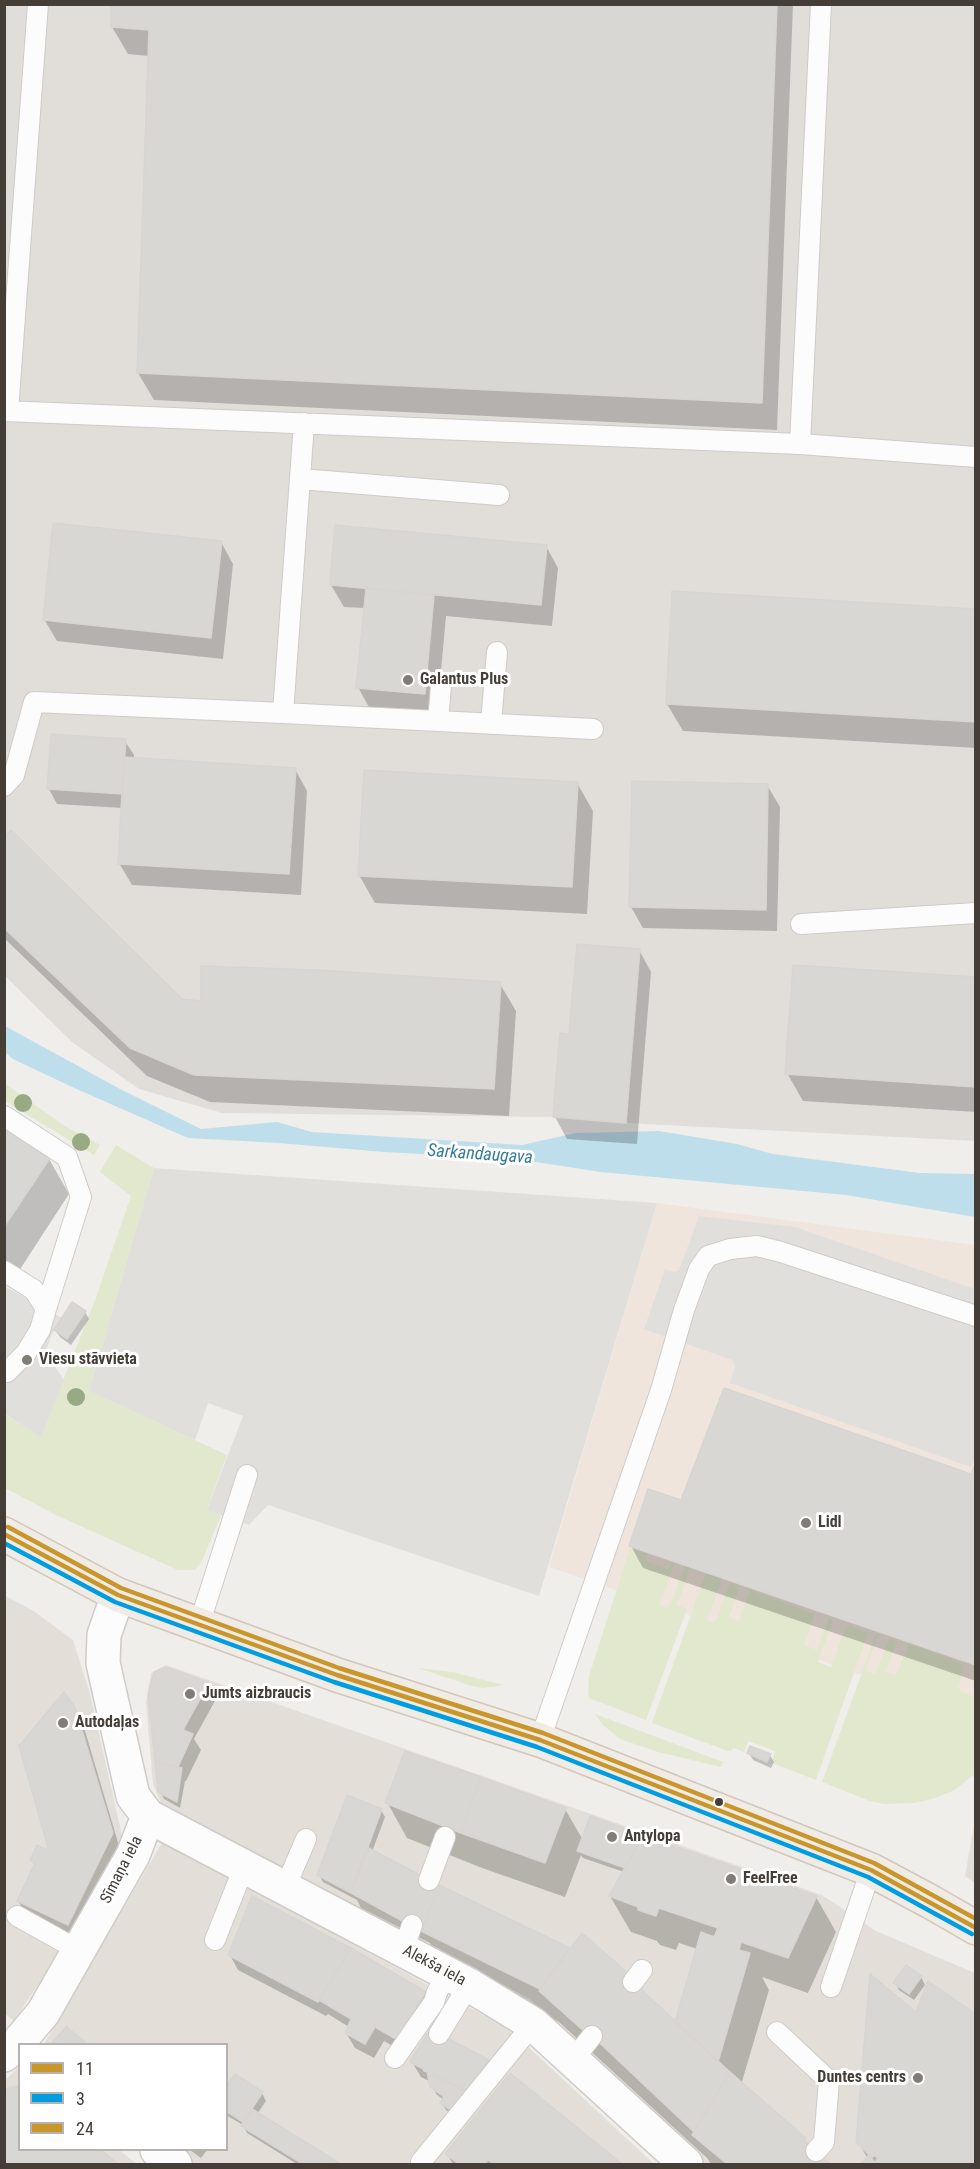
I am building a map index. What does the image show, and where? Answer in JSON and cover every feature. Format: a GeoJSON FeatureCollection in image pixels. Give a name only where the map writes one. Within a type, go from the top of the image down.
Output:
{"type":"FeatureCollection","features":[{"type":"Feature","properties":{"kind":"main road"},"geometry":{"type":"LineString","coordinates":[[4,1534],[118,1595],[337,1675],[540,1740],[871,1870],[975,1928]]}},
{"type":"Feature","properties":{"kind":"street","name":"Sīmaņa iela"},"geometry":{"type":"LineString","coordinates":[[11,2046],[43,2013],[133,1855],[148,1816],[133,1796],[103,1663],[104,1635],[118,1595]]}},
{"type":"Feature","properties":{"kind":"street","name":"Alekša iela"},"geometry":{"type":"LineString","coordinates":[[148,1816],[285,1888],[408,1938],[459,1979],[533,2024],[583,2048],[674,2161]]}},
{"type":"Feature","properties":{"kind":"street"},"geometry":{"type":"LineString","coordinates":[[157,2151],[175,2164]]}},
{"type":"Feature","properties":{"kind":"lane"},"geometry":{"type":"LineString","coordinates":[[38,4],[6,411],[801,444],[975,457]]}},
{"type":"Feature","properties":{"kind":"lane"},"geometry":{"type":"LineString","coordinates":[[801,444],[821,4]]}},
{"type":"Feature","properties":{"kind":"lane"},"geometry":{"type":"LineString","coordinates":[[283,712],[304,423]]}},
{"type":"Feature","properties":{"kind":"lane"},"geometry":{"type":"LineString","coordinates":[[300,479],[499,495]]}},
{"type":"Feature","properties":{"kind":"lane"},"geometry":{"type":"LineString","coordinates":[[491,723],[497,651]]}},
{"type":"Feature","properties":{"kind":"lane"},"geometry":{"type":"LineString","coordinates":[[438,721],[441,686]]}},
{"type":"Feature","properties":{"kind":"lane"},"geometry":{"type":"LineString","coordinates":[[4,786],[14,776],[34,702],[283,712],[593,729]]}},
{"type":"Feature","properties":{"kind":"lane"},"geometry":{"type":"LineString","coordinates":[[801,924],[975,913]]}},
{"type":"Feature","properties":{"kind":"lane"},"geometry":{"type":"LineString","coordinates":[[4,1116],[67,1157],[81,1197],[40,1330],[26,1353],[6,1371]]}},
{"type":"Feature","properties":{"kind":"lane"},"geometry":{"type":"LineString","coordinates":[[540,1740],[661,1390],[684,1310],[699,1269],[708,1256],[730,1249],[757,1246],[975,1316]]}},
{"type":"Feature","properties":{"kind":"lane"},"geometry":{"type":"LineString","coordinates":[[4,1271],[34,1290],[46,1309]]}},
{"type":"Feature","properties":{"kind":"lane"},"geometry":{"type":"LineString","coordinates":[[199,1625],[247,1475]]}},
{"type":"Feature","properties":{"kind":"lane"},"geometry":{"type":"LineString","coordinates":[[429,1880],[445,1837]]}},
{"type":"Feature","properties":{"kind":"lane"},"geometry":{"type":"LineString","coordinates":[[285,1888],[306,1839]]}},
{"type":"Feature","properties":{"kind":"lane"},"geometry":{"type":"LineString","coordinates":[[215,1940],[244,1867]]}},
{"type":"Feature","properties":{"kind":"lane"},"geometry":{"type":"LineString","coordinates":[[831,1987],[871,1870]]}},
{"type":"Feature","properties":{"kind":"lane"},"geometry":{"type":"LineString","coordinates":[[17,1916],[78,1950]]}},
{"type":"Feature","properties":{"kind":"lane"},"geometry":{"type":"LineString","coordinates":[[439,2034],[459,1979]]}},
{"type":"Feature","properties":{"kind":"lane"},"geometry":{"type":"LineString","coordinates":[[395,2058],[434,2002],[437,1992],[459,1979]]}},
{"type":"Feature","properties":{"kind":"lane"},"geometry":{"type":"LineString","coordinates":[[422,2162],[533,2024]]}},
{"type":"Feature","properties":{"kind":"lane"},"geometry":{"type":"LineString","coordinates":[[777,2032],[829,2081],[824,2142],[816,2151]]}},
{"type":"Feature","properties":{"kind":"shaded area"},"geometry":{"type":"Polygon","coordinates":[[[4,5],[975,5],[975,1141],[626,1123],[553,1117],[222,1113],[139,1089],[72,1042],[5,976],[4,5]]]}},
{"type":"Feature","properties":{"kind":"shaded area"},"geometry":{"type":"Polygon","coordinates":[[[154,1168],[657,1203],[539,1596],[268,1505],[249,1525],[207,1510],[243,1416],[208,1403],[195,1440],[89,1391],[154,1168]]]}},
{"type":"Feature","properties":{"kind":"shaded area"},"geometry":{"type":"Polygon","coordinates":[[[657,1203],[975,1245],[975,1714],[549,1567],[657,1203]]]}},
{"type":"Feature","properties":{"kind":"shaded area"},"geometry":{"type":"Polygon","coordinates":[[[699,1216],[795,1227],[975,1289],[976,1455],[971,1467],[730,1383],[735,1366],[732,1360],[644,1329],[665,1269],[675,1272],[679,1270],[699,1216]]]}},
{"type":"Feature","properties":{"kind":"shaded area","name":"Viesu stāvvieta"},"geometry":{"type":"Polygon","coordinates":[[[4,1286],[62,1318],[45,1352],[64,1380],[41,1437],[5,1414],[4,1286]]]}},
{"type":"Feature","properties":{"kind":"shaded area"},"geometry":{"type":"Polygon","coordinates":[[[4,1595],[35,1612],[73,1640],[90,1694],[123,1840],[79,1923],[14,2021],[4,2013],[4,1595]]]}},
{"type":"Feature","properties":{"kind":"shaded area"},"geometry":{"type":"Polygon","coordinates":[[[166,1665],[822,1895],[876,1931],[975,1973],[975,2164],[701,2164],[530,1999],[161,1803],[153,1784],[146,1702],[151,1673],[166,1665]]]}},
{"type":"Feature","properties":{"kind":"shaded area"},"geometry":{"type":"Polygon","coordinates":[[[975,1819],[975,1883],[965,1876],[975,1819]]]}},
{"type":"Feature","properties":{"kind":"shaded area"},"geometry":{"type":"Polygon","coordinates":[[[163,1841],[509,2029],[654,2164],[186,2164],[169,2151],[228,2151],[228,2043],[45,2043],[163,1841]]]}},
{"type":"Feature","properties":{"kind":"shaded area"},"geometry":{"type":"Polygon","coordinates":[[[18,2068],[18,2151],[120,2151],[137,2164],[5,2164],[4,2081],[18,2068]]]}},
{"type":"Feature","properties":{"kind":"green space"},"geometry":{"type":"Polygon","coordinates":[[[4,1083],[65,1126],[100,1145],[94,1155],[5,1101],[4,1083]]]}},
{"type":"Feature","properties":{"kind":"green space"},"geometry":{"type":"Polygon","coordinates":[[[116,1145],[154,1168],[89,1391],[227,1455],[207,1509],[221,1515],[202,1561],[195,1570],[178,1570],[56,1515],[5,1488],[4,1414],[41,1436],[95,1300],[131,1196],[100,1172],[116,1145]]]}},
{"type":"Feature","properties":{"kind":"green space"},"geometry":{"type":"Polygon","coordinates":[[[630,1548],[648,1555],[646,1561],[668,1570],[672,1561],[675,1562],[659,1605],[669,1608],[685,1566],[690,1568],[677,1605],[687,1609],[646,1720],[589,1698],[588,1692],[589,1676],[630,1548]]]}},
{"type":"Feature","properties":{"kind":"green space"},"geometry":{"type":"Polygon","coordinates":[[[706,1573],[722,1579],[707,1620],[715,1623],[730,1583],[740,1586],[729,1617],[739,1621],[750,1590],[815,1614],[804,1645],[817,1650],[829,1619],[833,1620],[818,1662],[831,1667],[847,1625],[868,1633],[816,1780],[772,1763],[775,1751],[748,1741],[744,1752],[733,1748],[728,1751],[652,1723],[706,1573]]]}},
{"type":"Feature","properties":{"kind":"green space"},"geometry":{"type":"Polygon","coordinates":[[[876,1634],[878,1635],[865,1670],[875,1675],[889,1639],[897,1641],[885,1672],[896,1675],[909,1644],[963,1666],[958,1688],[961,1692],[975,1697],[975,1774],[953,1791],[915,1803],[884,1804],[870,1801],[822,1782],[876,1634]]]}},
{"type":"Feature","properties":{"kind":"green space"},"geometry":{"type":"Polygon","coordinates":[[[418,1668],[452,1672],[504,1685],[475,1687],[418,1668]]]}},
{"type":"Feature","properties":{"kind":"green space"},"geometry":{"type":"Polygon","coordinates":[[[595,1714],[723,1762],[721,1767],[658,1752],[620,1739],[603,1725],[595,1714]]]}},
{"type":"Feature","properties":{"kind":"water","name":"Sarkandaugava"},"geometry":{"type":"Polygon","coordinates":[[[5,1026],[120,1089],[201,1129],[277,1122],[312,1132],[522,1145],[576,1133],[659,1131],[737,1144],[773,1154],[920,1173],[975,1174],[975,1217],[846,1195],[601,1172],[516,1159],[188,1138],[13,1059],[5,1052],[5,1026]]]}},
{"type":"Feature","properties":{"kind":"building"},"geometry":{"type":"Polygon","coordinates":[[[111,4],[777,4],[762,403],[137,373],[149,30],[111,27],[111,4]]]}},
{"type":"Feature","properties":{"kind":"building"},"geometry":{"type":"Polygon","coordinates":[[[53,523],[222,541],[211,638],[43,620],[53,523]]]}},
{"type":"Feature","properties":{"kind":"building"},"geometry":{"type":"Polygon","coordinates":[[[335,525],[547,545],[541,605],[330,585],[335,525]]]}},
{"type":"Feature","properties":{"kind":"building"},"geometry":{"type":"Polygon","coordinates":[[[366,588],[434,595],[425,694],[356,688],[366,588]]]}},
{"type":"Feature","properties":{"kind":"building"},"geometry":{"type":"Polygon","coordinates":[[[672,591],[976,609],[976,722],[666,704],[672,591]]]}},
{"type":"Feature","properties":{"kind":"building"},"geometry":{"type":"Polygon","coordinates":[[[51,734],[126,739],[122,794],[47,789],[51,734]]]}},
{"type":"Feature","properties":{"kind":"building"},"geometry":{"type":"Polygon","coordinates":[[[124,757],[296,768],[289,874],[118,864],[124,757]]]}},
{"type":"Feature","properties":{"kind":"building"},"geometry":{"type":"Polygon","coordinates":[[[364,770],[578,782],[572,887],[358,876],[364,770]]]}},
{"type":"Feature","properties":{"kind":"building"},"geometry":{"type":"Polygon","coordinates":[[[632,781],[768,784],[766,910],[629,907],[632,781]]]}},
{"type":"Feature","properties":{"kind":"building"},"geometry":{"type":"Polygon","coordinates":[[[11,830],[182,999],[201,1001],[201,966],[318,970],[501,982],[494,1089],[194,1075],[130,1048],[4,928],[4,837],[11,830]]]}},
{"type":"Feature","properties":{"kind":"building"},"geometry":{"type":"Polygon","coordinates":[[[577,944],[640,949],[626,1123],[553,1117],[560,1033],[569,1034],[577,944]]]}},
{"type":"Feature","properties":{"kind":"building"},"geometry":{"type":"Polygon","coordinates":[[[793,965],[976,977],[976,1087],[785,1074],[793,965]]]}},
{"type":"Feature","properties":{"kind":"building"},"geometry":{"type":"Polygon","coordinates":[[[4,1129],[50,1158],[4,1227],[4,1129]]]}},
{"type":"Feature","properties":{"kind":"building"},"geometry":{"type":"Polygon","coordinates":[[[72,1302],[86,1311],[67,1339],[54,1330],[72,1302]]]}},
{"type":"Feature","properties":{"kind":"building","name":"Lidl"},"geometry":{"type":"Polygon","coordinates":[[[724,1388],[971,1474],[976,1462],[976,1665],[629,1546],[648,1489],[681,1500],[724,1388]]]}},
{"type":"Feature","properties":{"kind":"building"},"geometry":{"type":"Polygon","coordinates":[[[166,1667],[209,1683],[183,1730],[193,1734],[178,1767],[155,1761],[148,1696],[154,1672],[166,1667]]]}},
{"type":"Feature","properties":{"kind":"building"},"geometry":{"type":"Polygon","coordinates":[[[64,1692],[75,1707],[113,1833],[68,1925],[17,1901],[35,1863],[30,1860],[37,1845],[46,1850],[48,1847],[19,1746],[64,1692]]]}},
{"type":"Feature","properties":{"kind":"building"},"geometry":{"type":"Polygon","coordinates":[[[750,1746],[771,1754],[767,1762],[747,1753],[750,1746]]]}},
{"type":"Feature","properties":{"kind":"building"},"geometry":{"type":"Polygon","coordinates":[[[405,1751],[481,1777],[461,1833],[385,1803],[405,1751]]]}},
{"type":"Feature","properties":{"kind":"building"},"geometry":{"type":"Polygon","coordinates":[[[155,1761],[182,1768],[177,1802],[158,1792],[155,1761]]]}},
{"type":"Feature","properties":{"kind":"building"},"geometry":{"type":"Polygon","coordinates":[[[481,1777],[566,1808],[545,1863],[461,1833],[481,1777]]]}},
{"type":"Feature","properties":{"kind":"building"},"geometry":{"type":"Polygon","coordinates":[[[347,1795],[382,1809],[351,1893],[317,1875],[347,1795]]]}},
{"type":"Feature","properties":{"kind":"building"},"geometry":{"type":"Polygon","coordinates":[[[590,1816],[643,1835],[625,1868],[577,1851],[590,1816]]]}},
{"type":"Feature","properties":{"kind":"building"},"geometry":{"type":"Polygon","coordinates":[[[643,1835],[817,1896],[788,1958],[741,1942],[739,1950],[750,1953],[718,2062],[675,2022],[701,1932],[714,1937],[718,1928],[659,1908],[656,1916],[609,1896],[643,1835]]]}},
{"type":"Feature","properties":{"kind":"building"},"geometry":{"type":"Polygon","coordinates":[[[367,1847],[439,1885],[421,1931],[351,1893],[367,1847]]]}},
{"type":"Feature","properties":{"kind":"building"},"geometry":{"type":"Polygon","coordinates":[[[439,1885],[570,1948],[540,1989],[421,1931],[439,1885]]]}},
{"type":"Feature","properties":{"kind":"building"},"geometry":{"type":"Polygon","coordinates":[[[252,1896],[351,1948],[318,2002],[228,1955],[252,1896]]]}},
{"type":"Feature","properties":{"kind":"building"},"geometry":{"type":"Polygon","coordinates":[[[582,1933],[629,1974],[628,1977],[730,2072],[694,2132],[587,2031],[586,2033],[539,1991],[582,1933]]]}},
{"type":"Feature","properties":{"kind":"building"},"geometry":{"type":"Polygon","coordinates":[[[351,1948],[426,1992],[396,2039],[375,2027],[365,2044],[345,2033],[351,2019],[319,2000],[351,1948]]]}},
{"type":"Feature","properties":{"kind":"building"},"geometry":{"type":"Polygon","coordinates":[[[906,1965],[922,1976],[909,1994],[893,1983],[906,1965]]]}},
{"type":"Feature","properties":{"kind":"building","name":"Duntes centrs"},"geometry":{"type":"Polygon","coordinates":[[[870,1974],[916,2012],[928,1981],[976,2014],[976,2164],[884,2164],[874,2155],[872,2158],[856,2142],[870,1974]]]}},
{"type":"Feature","properties":{"kind":"building"},"geometry":{"type":"Polygon","coordinates":[[[67,2026],[86,2043],[52,2043],[67,2026]]]}},
{"type":"Feature","properties":{"kind":"building"},"geometry":{"type":"Polygon","coordinates":[[[430,2029],[489,2060],[465,2091],[410,2062],[430,2029]]]}},
{"type":"Feature","properties":{"kind":"building"},"geometry":{"type":"Polygon","coordinates":[[[427,2071],[465,2091],[451,2110],[440,2103],[444,2097],[430,2087],[427,2071]]]}},
{"type":"Feature","properties":{"kind":"building"},"geometry":{"type":"Polygon","coordinates":[[[730,2072],[806,2138],[804,2140],[830,2164],[727,2164],[692,2135],[730,2072]]]}},
{"type":"Feature","properties":{"kind":"building"},"geometry":{"type":"Polygon","coordinates":[[[510,2073],[622,2164],[494,2164],[488,2160],[485,2164],[459,2164],[445,2154],[510,2073]]]}},
{"type":"Feature","properties":{"kind":"building"},"geometry":{"type":"Polygon","coordinates":[[[235,2074],[263,2092],[243,2122],[228,2112],[228,2084],[235,2074]]]}},
{"type":"Feature","properties":{"kind":"building"},"geometry":{"type":"Polygon","coordinates":[[[18,2086],[18,2151],[102,2151],[118,2164],[16,2164],[14,2162],[4,2164],[4,2092],[10,2087],[18,2086]]]}},
{"type":"Feature","properties":{"kind":"building"},"geometry":{"type":"Polygon","coordinates":[[[252,2109],[341,2164],[303,2164],[241,2126],[252,2109]]]}},
{"type":"Feature","properties":{"kind":"building"},"geometry":{"type":"Polygon","coordinates":[[[868,2156],[875,2162],[878,2158],[884,2164],[861,2164],[868,2156]]]}},
{"type":"Feature","properties":{"kind":"transit line","name":"24"},"geometry":{"type":"LineString","coordinates":[[8,1527],[121,1588],[339,1668],[543,1733],[874,1863],[976,1919]]}},
{"type":"Feature","properties":{"kind":"transit line","name":"11"},"geometry":{"type":"LineString","coordinates":[[4,1534],[118,1595],[337,1675],[540,1740],[871,1870],[976,1928]]}},
{"type":"Feature","properties":{"kind":"transit line","name":"3"},"geometry":{"type":"LineString","coordinates":[[4,1543],[115,1602],[334,1682],[537,1747],[868,1877],[972,1934]]}},
{"type":"Feature","properties":{"kind":"place","name":"Galantus Plus"},"geometry":{"type":"Point","coordinates":[408,680]}},
{"type":"Feature","properties":{"kind":"place","name":"Viesu stāvvieta"},"geometry":{"type":"Point","coordinates":[27,1360]}},
{"type":"Feature","properties":{"kind":"place","name":"Lidl"},"geometry":{"type":"Point","coordinates":[806,1523]}},
{"type":"Feature","properties":{"kind":"place","name":"Jumts aizbraucis"},"geometry":{"type":"Point","coordinates":[190,1694]}},
{"type":"Feature","properties":{"kind":"place","name":"Autodaļas"},"geometry":{"type":"Point","coordinates":[63,1723]}},
{"type":"Feature","properties":{"kind":"place","name":"Antylopa"},"geometry":{"type":"Point","coordinates":[612,1837]}},
{"type":"Feature","properties":{"kind":"place","name":"FeelFree"},"geometry":{"type":"Point","coordinates":[731,1879]}},
{"type":"Feature","properties":{"kind":"place","name":"Duntes centrs"},"geometry":{"type":"Point","coordinates":[918,2078]}}]}
